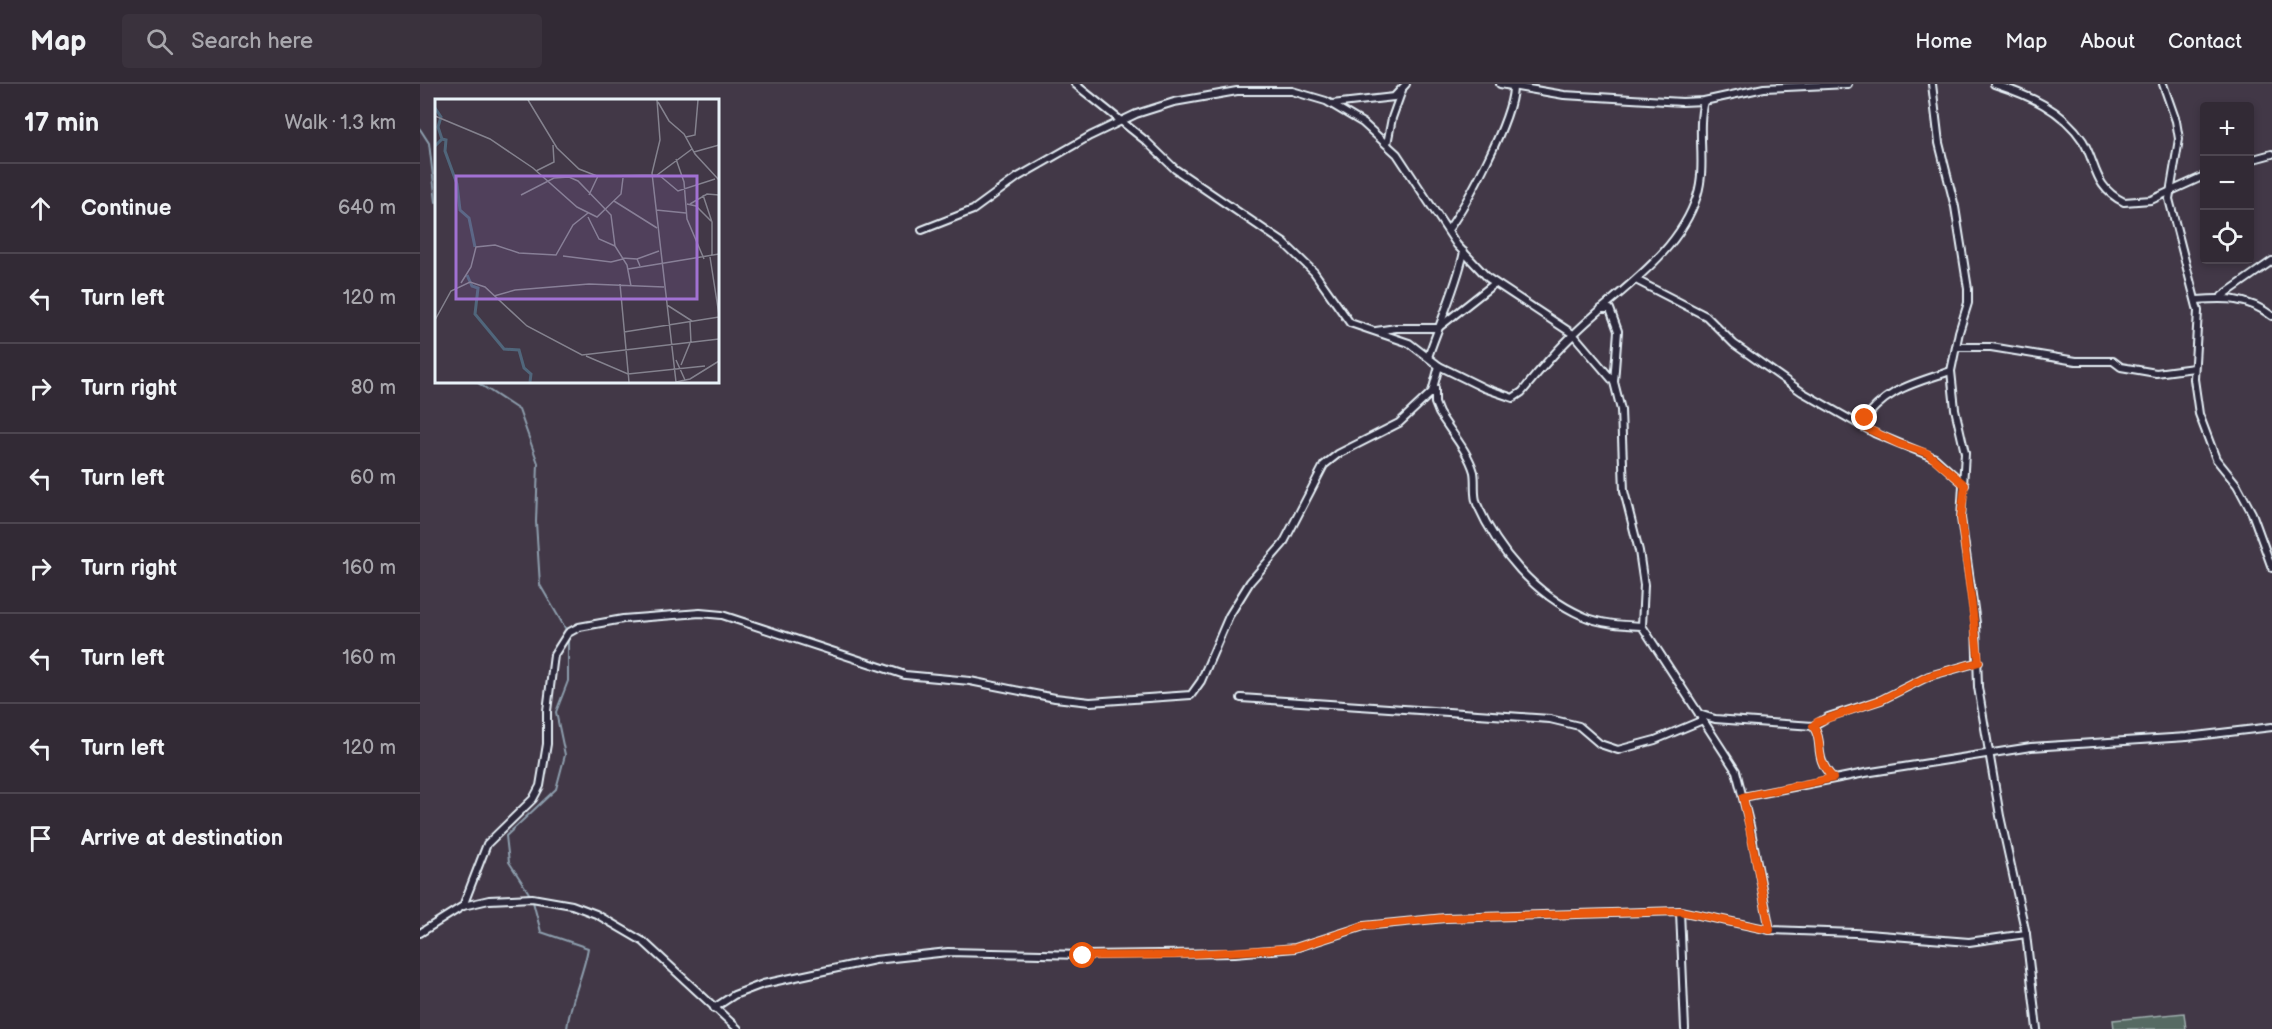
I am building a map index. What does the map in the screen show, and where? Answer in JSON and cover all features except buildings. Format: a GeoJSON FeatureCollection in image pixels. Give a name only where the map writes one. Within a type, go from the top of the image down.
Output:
{"type":"FeatureCollection","features":[{"type":"Feature","properties":{"kind":"street"},"geometry":{"type":"LineString","coordinates":[[1075,84],[1181,173],[1284,243],[1314,273],[1346,319],[1372,332],[1409,343],[1439,366],[1484,388],[1513,398],[1522,392],[1573,334],[1636,280],[1687,220],[1697,197],[1704,101]]}},
{"type":"Feature","properties":{"kind":"street"},"geometry":{"type":"LineString","coordinates":[[1500,84],[1564,95],[1704,101],[1764,88],[1848,84]]}},
{"type":"Feature","properties":{"kind":"street"},"geometry":{"type":"LineString","coordinates":[[1932,84],[1938,136],[1954,207],[1968,289],[1968,303],[1951,371],[1955,409],[1965,453],[1965,485],[1961,518],[1979,662],[1978,687],[1989,755],[2026,934],[2037,1029]]}},
{"type":"Feature","properties":{"kind":"street"},"geometry":{"type":"LineString","coordinates":[[1994,84],[2033,99],[2062,117],[2084,144],[2093,169],[2100,180],[2119,200],[2127,203],[2144,202],[2200,178]]}},
{"type":"Feature","properties":{"kind":"street"},"geometry":{"type":"LineString","coordinates":[[2163,84],[2176,121],[2179,139],[2169,199],[2197,300],[2199,320],[2194,368],[2202,422],[2216,459],[2237,485],[2252,513],[2272,568]]}},
{"type":"Feature","properties":{"kind":"street"},"geometry":{"type":"LineString","coordinates":[[922,230],[941,225],[973,210],[1018,177],[1121,121],[1174,102],[1218,94],[1283,87],[1312,95],[1353,116],[1387,144],[1406,165],[1464,252],[1495,283],[1573,334],[1614,382]]}},
{"type":"Feature","properties":{"kind":"street"},"geometry":{"type":"LineString","coordinates":[[1331,104],[1394,97],[1404,87]]}},
{"type":"Feature","properties":{"kind":"street"},"geometry":{"type":"LineString","coordinates":[[1387,144],[1392,118],[1404,87]]}},
{"type":"Feature","properties":{"kind":"street"},"geometry":{"type":"LineString","coordinates":[[1448,230],[1459,214],[1506,122],[1514,88]]}},
{"type":"Feature","properties":{"kind":"street"},"geometry":{"type":"LineString","coordinates":[[2254,159],[2272,154]]}},
{"type":"Feature","properties":{"kind":"street"},"geometry":{"type":"LineString","coordinates":[[1428,357],[1458,278],[1464,252]]}},
{"type":"Feature","properties":{"kind":"street"},"geometry":{"type":"LineString","coordinates":[[2197,300],[2221,296],[2272,261]]}},
{"type":"Feature","properties":{"kind":"street"},"geometry":{"type":"LineString","coordinates":[[1636,280],[1706,316],[1734,344],[1762,366],[1802,392],[1860,425],[1899,444],[1927,453],[1965,485]]}},
{"type":"Feature","properties":{"kind":"street"},"geometry":{"type":"LineString","coordinates":[[1372,332],[1396,328],[1438,328],[1495,283]]}},
{"type":"Feature","properties":{"kind":"street"},"geometry":{"type":"LineString","coordinates":[[2221,296],[2260,308],[2272,316]]}},
{"type":"Feature","properties":{"kind":"street"},"geometry":{"type":"LineString","coordinates":[[1601,309],[1610,309],[1617,323],[1614,382],[1621,410],[1624,491],[1639,551],[1644,585],[1642,626],[1733,766],[1743,797],[1770,930]]}},
{"type":"Feature","properties":{"kind":"street"},"geometry":{"type":"LineString","coordinates":[[1956,347],[1997,348],[2076,361],[2112,361],[2121,367],[2156,373],[2194,368]]}},
{"type":"Feature","properties":{"kind":"street"},"geometry":{"type":"LineString","coordinates":[[1439,366],[1435,403],[1438,413],[1472,467],[1477,504],[1495,538],[1522,573],[1556,601],[1584,616],[1606,622],[1642,626]]}},
{"type":"Feature","properties":{"kind":"street"},"geometry":{"type":"LineString","coordinates":[[1860,425],[1874,406],[1888,394],[1951,371]]}},
{"type":"Feature","properties":{"kind":"street"},"geometry":{"type":"LineString","coordinates":[[463,906],[487,844],[533,800],[540,786],[547,744],[547,711],[554,656],[568,633],[579,627],[623,619],[700,613],[722,615],[905,675],[970,681],[1054,698],[1090,702],[1191,695],[1201,681],[1229,616],[1250,582],[1283,544],[1324,465],[1338,454],[1399,423],[1424,401],[1436,384]]}},
{"type":"Feature","properties":{"kind":"street"},"geometry":{"type":"LineString","coordinates":[[1699,714],[1715,719],[1813,726],[1836,714],[1881,700],[1929,676],[1979,662]]}},
{"type":"Feature","properties":{"kind":"street"},"geometry":{"type":"LineString","coordinates":[[1241,698],[1550,719],[1579,726],[1595,741],[1614,749],[1655,740],[1703,720]]}},
{"type":"Feature","properties":{"kind":"street"},"geometry":{"type":"LineString","coordinates":[[1813,726],[1818,741],[1820,761],[1833,778]]}},
{"type":"Feature","properties":{"kind":"street"},"geometry":{"type":"LineString","coordinates":[[1743,797],[1833,778],[2031,747],[2187,737],[2272,727]]}},
{"type":"Feature","properties":{"kind":"street"},"geometry":{"type":"LineString","coordinates":[[420,933],[463,906],[489,900],[532,898],[572,905],[596,914],[644,942],[738,1029]]}},
{"type":"Feature","properties":{"kind":"street"},"geometry":{"type":"LineString","coordinates":[[714,1008],[734,995],[763,984],[874,960],[948,952],[1083,956],[1235,953],[1295,948],[1364,926],[1445,918],[1680,911],[1770,930],[1855,933],[1970,942],[2026,934]]}},
{"type":"Feature","properties":{"kind":"street"},"geometry":{"type":"LineString","coordinates":[[1680,911],[1685,1029]]}},
{"type":"Feature","properties":{"kind":"green space"},"geometry":{"type":"Polygon","coordinates":[[[2184,1013],[2186,1029],[2114,1029],[2113,1020],[2184,1013]]]}},
{"type":"Feature","properties":{"kind":"waterway"},"geometry":{"type":"LineString","coordinates":[[420,129],[429,143],[435,194]]}},
{"type":"Feature","properties":{"kind":"waterway"},"geometry":{"type":"LineString","coordinates":[[477,382],[519,410],[538,463],[536,522],[540,585],[568,633],[568,681],[556,712],[565,755],[556,789],[506,836],[509,862],[532,898],[541,932],[588,948],[567,1029]]}},
{"type":"Feature","properties":{"kind":"route"},"geometry":{"type":"LineString","coordinates":[[1083,956],[1235,953],[1295,948],[1364,926],[1445,918],[1522,915],[1680,911],[1727,920],[1755,929],[1770,930],[1743,797],[1833,778],[1820,761],[1818,741],[1813,726],[1817,722],[1891,696],[1929,676],[1979,662],[1976,623],[1961,518],[1965,485],[1941,462],[1927,453],[1908,448],[1860,425],[1865,418]]}}]}
